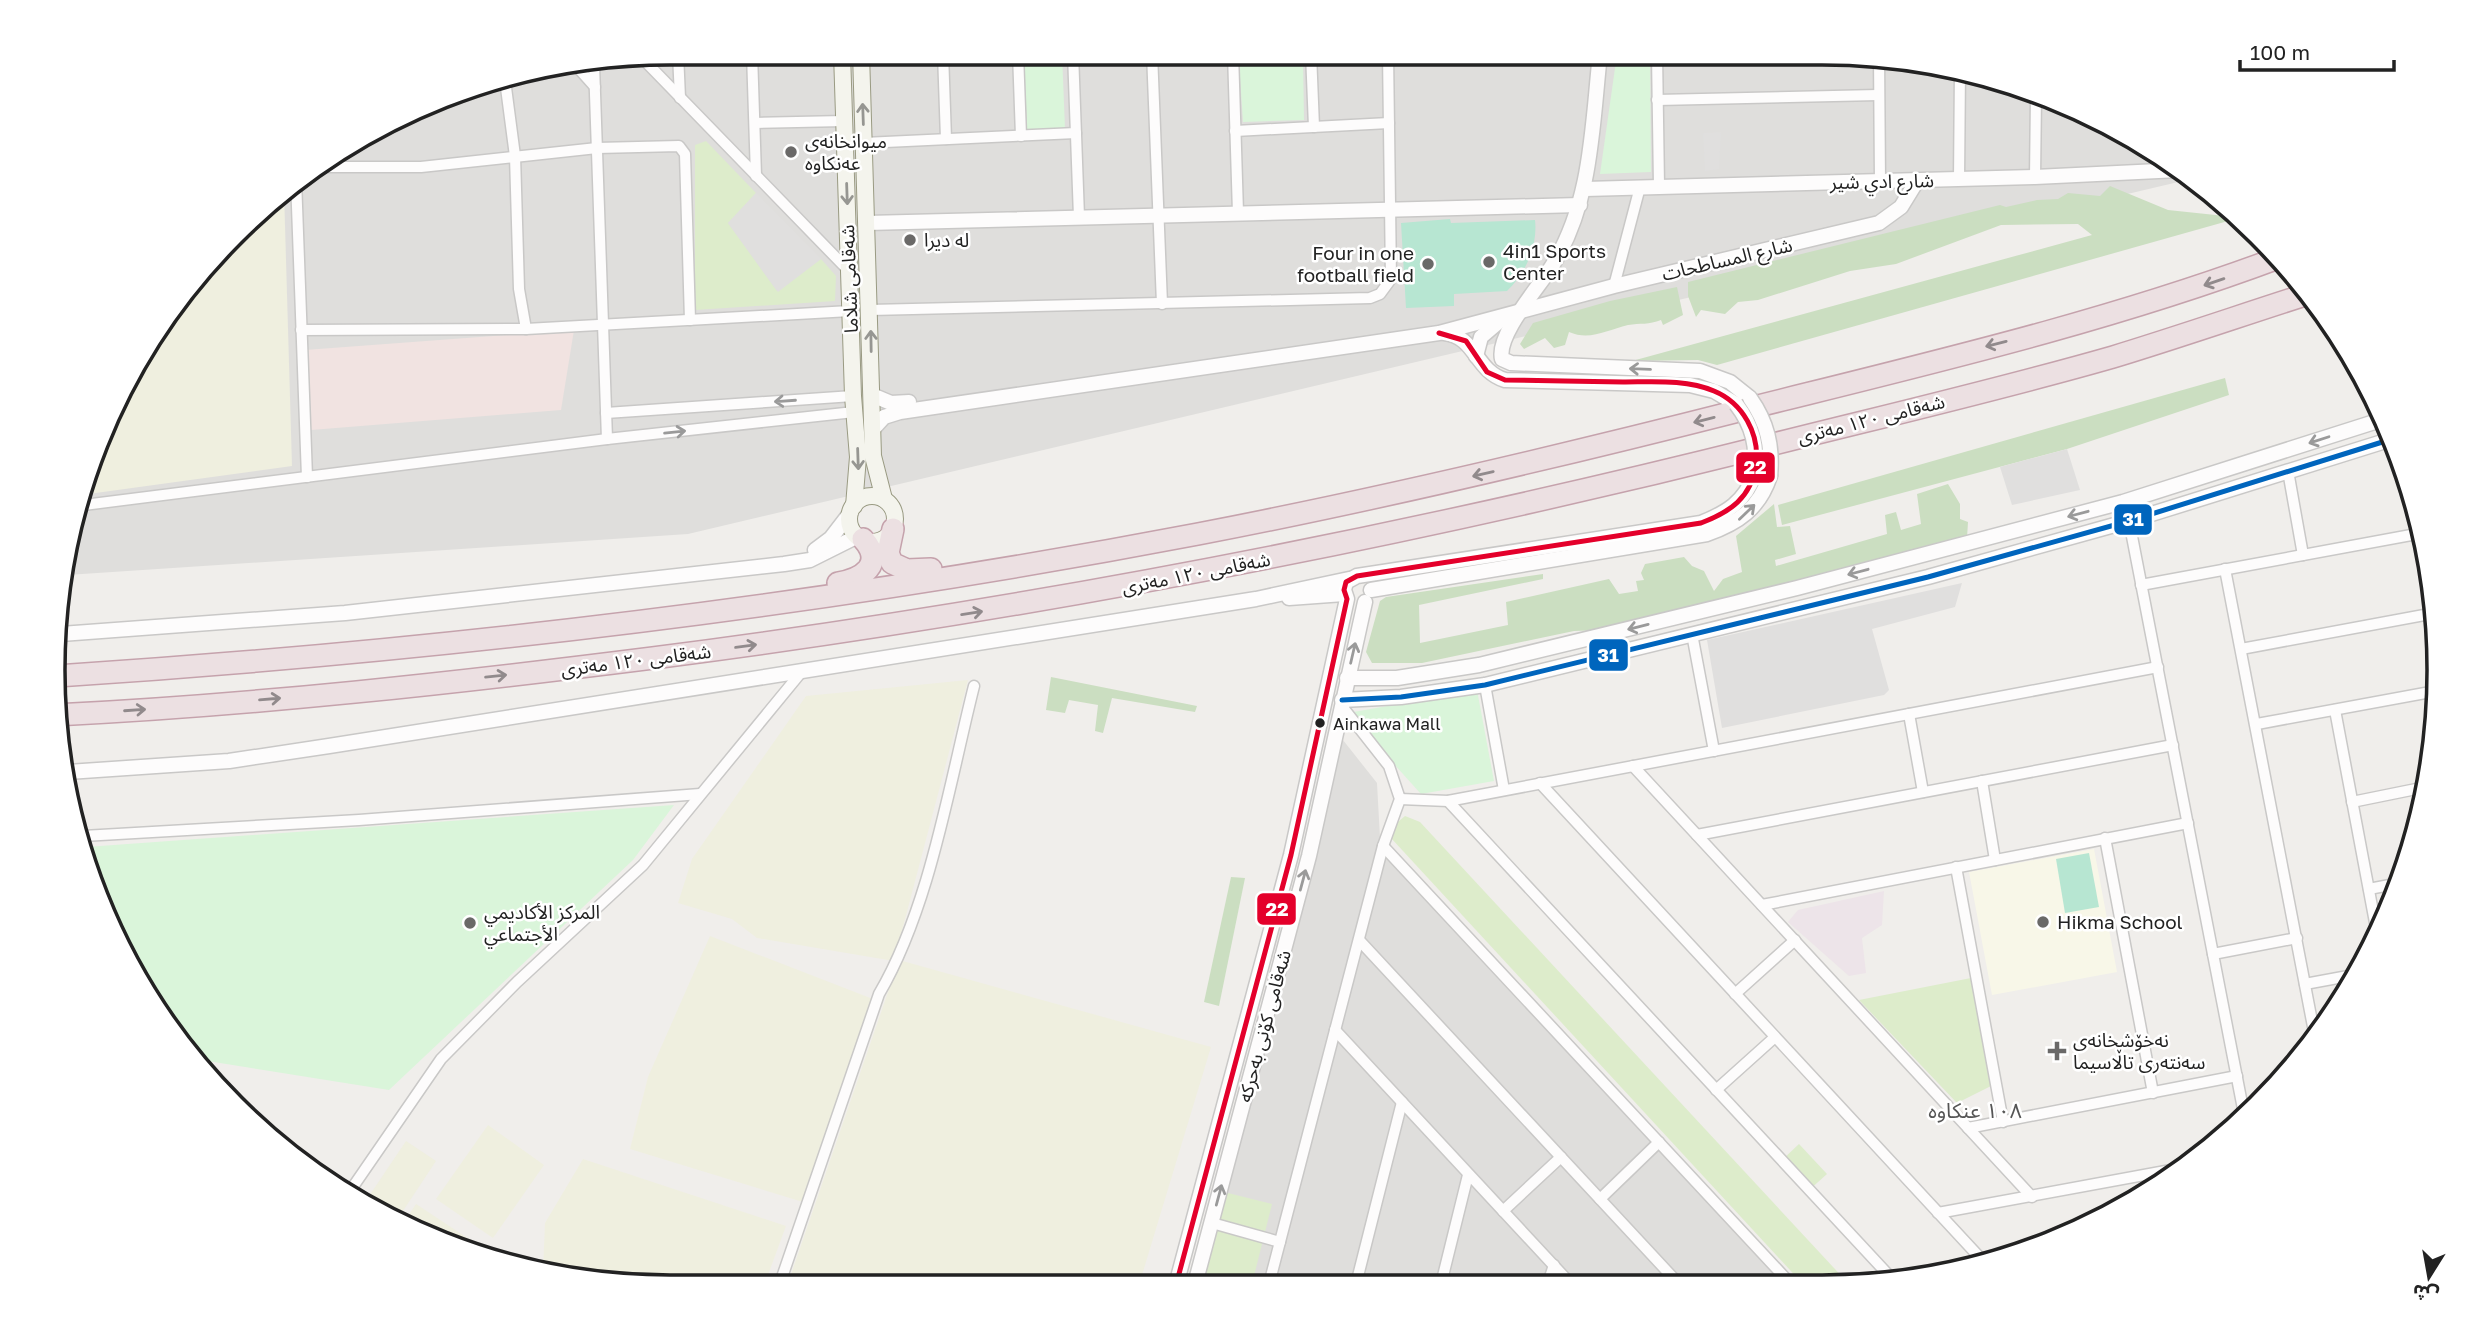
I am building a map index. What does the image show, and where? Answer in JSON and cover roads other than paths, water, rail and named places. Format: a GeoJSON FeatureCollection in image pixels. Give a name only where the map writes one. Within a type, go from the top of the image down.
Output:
{"type":"FeatureCollection","features":[{"type":"Feature","properties":{"kind":"highway","name":"شەقامی ١٢٠ مەتری"},"geometry":{"type":"LineString","coordinates":[[65,675],[223,665],[419,647],[783,603],[1198,534],[1549,460],[2084,322],[2213,283],[2268,262]]}},
{"type":"Feature","properties":{"kind":"highway","name":"شەقامی ١٢٠ مەتری"},"geometry":{"type":"LineString","coordinates":[[66,714],[243,702],[582,667],[870,629],[1187,575],[1497,511],[1655,474],[1998,387],[2179,336],[2299,298]]}},
{"type":"Feature","properties":{"kind":"highway"},"geometry":{"type":"LineString","coordinates":[[893,529],[888,553],[892,563],[902,569],[913,571],[957,565],[1003,568]]}},
{"type":"Feature","properties":{"kind":"highway"},"geometry":{"type":"LineString","coordinates":[[783,603],[821,586],[852,581],[863,576],[871,557],[860,538]]}},
{"type":"Feature","properties":{"kind":"main road","name":"شەقامی شلاما"},"geometry":{"type":"LineString","coordinates":[[842,65],[853,396],[858,457],[850,525],[860,538]]}},
{"type":"Feature","properties":{"kind":"main road","name":"شەقامی شلاما"},"geometry":{"type":"LineString","coordinates":[[861,65],[875,467],[884,499],[893,509],[893,529]]}},
{"type":"Feature","properties":{"kind":"main road"},"geometry":{"type":"LineString","coordinates":[[852,509],[871,496],[884,499]]}},
{"type":"Feature","properties":{"kind":"main road"},"geometry":{"type":"LineString","coordinates":[[860,538],[883,539],[893,529]]}},
{"type":"Feature","properties":{"kind":"street"},"geometry":{"type":"LineString","coordinates":[[679,65],[680,98]]}},
{"type":"Feature","properties":{"kind":"street"},"geometry":{"type":"LineString","coordinates":[[753,65],[756,176]]}},
{"type":"Feature","properties":{"kind":"street"},"geometry":{"type":"LineString","coordinates":[[943,65],[946,139]]}},
{"type":"Feature","properties":{"kind":"street"},"geometry":{"type":"LineString","coordinates":[[1018,65],[1021,136]]}},
{"type":"Feature","properties":{"kind":"street"},"geometry":{"type":"LineString","coordinates":[[1073,65],[1079,217]]}},
{"type":"Feature","properties":{"kind":"street"},"geometry":{"type":"LineString","coordinates":[[1153,65],[1162,304]]}},
{"type":"Feature","properties":{"kind":"street"},"geometry":{"type":"LineString","coordinates":[[1233,65],[1238,213]]}},
{"type":"Feature","properties":{"kind":"street"},"geometry":{"type":"LineString","coordinates":[[1311,65],[1314,127]]}},
{"type":"Feature","properties":{"kind":"street"},"geometry":{"type":"LineString","coordinates":[[870,310],[1370,298],[1380,294],[1391,279],[1388,65]]}},
{"type":"Feature","properties":{"kind":"street"},"geometry":{"type":"LineString","coordinates":[[1498,349],[1553,264],[1580,205],[1585,189],[1599,65]]}},
{"type":"Feature","properties":{"kind":"street"},"geometry":{"type":"LineString","coordinates":[[1657,65],[1659,186]]}},
{"type":"Feature","properties":{"kind":"street"},"geometry":{"type":"LineString","coordinates":[[649,66],[849,271]]}},
{"type":"Feature","properties":{"kind":"street"},"geometry":{"type":"LineString","coordinates":[[1879,68],[1880,182]]}},
{"type":"Feature","properties":{"kind":"street"},"geometry":{"type":"LineString","coordinates":[[594,70],[607,439]]}},
{"type":"Feature","properties":{"kind":"street"},"geometry":{"type":"LineString","coordinates":[[581,72],[595,87]]}},
{"type":"Feature","properties":{"kind":"street"},"geometry":{"type":"LineString","coordinates":[[1959,180],[1960,81]]}},
{"type":"Feature","properties":{"kind":"street"},"geometry":{"type":"LineString","coordinates":[[506,87],[515,156],[519,289],[526,329]]}},
{"type":"Feature","properties":{"kind":"street"},"geometry":{"type":"LineString","coordinates":[[1657,100],[1878,95]]}},
{"type":"Feature","properties":{"kind":"street"},"geometry":{"type":"LineString","coordinates":[[2035,177],[2036,104]]}},
{"type":"Feature","properties":{"kind":"street"},"geometry":{"type":"LineString","coordinates":[[755,123],[844,121]]}},
{"type":"Feature","properties":{"kind":"street"},"geometry":{"type":"LineString","coordinates":[[1235,131],[1389,123]]}},
{"type":"Feature","properties":{"kind":"street"},"geometry":{"type":"LineString","coordinates":[[864,143],[1076,133]]}},
{"type":"Feature","properties":{"kind":"street"},"geometry":{"type":"LineString","coordinates":[[334,167],[421,167],[597,148],[676,145],[684,150],[690,320]]}},
{"type":"Feature","properties":{"kind":"street","name":"شارع ادي شير"},"geometry":{"type":"LineString","coordinates":[[1585,189],[1959,180],[2163,171]]}},
{"type":"Feature","properties":{"kind":"street","name":"شارع المساطحات"},"geometry":{"type":"LineString","coordinates":[[970,400],[1439,333],[1503,318],[1614,286],[1879,223],[1901,206],[1917,181]]}},
{"type":"Feature","properties":{"kind":"street"},"geometry":{"type":"LineString","coordinates":[[1614,286],[1640,187]]}},
{"type":"Feature","properties":{"kind":"street"},"geometry":{"type":"LineString","coordinates":[[297,194],[307,477]]}},
{"type":"Feature","properties":{"kind":"street"},"geometry":{"type":"LineString","coordinates":[[867,223],[1580,205]]}},
{"type":"Feature","properties":{"kind":"street"},"geometry":{"type":"LineString","coordinates":[[301,330],[526,329],[850,311]]}},
{"type":"Feature","properties":{"kind":"street"},"geometry":{"type":"LineString","coordinates":[[73,772],[229,761],[1256,599],[1356,578],[1701,523],[1724,514],[1740,502],[1754,475],[1756,445],[1745,416],[1736,404],[1714,391],[1690,385],[1505,380],[1487,372],[1483,341],[1503,318]]}},
{"type":"Feature","properties":{"kind":"street"},"geometry":{"type":"LineString","coordinates":[[1466,326],[1483,341],[1488,350],[1498,349]]}},
{"type":"Feature","properties":{"kind":"street"},"geometry":{"type":"LineString","coordinates":[[1439,333],[1449,333],[1466,341],[1483,341]]}},
{"type":"Feature","properties":{"kind":"street"},"geometry":{"type":"LineString","coordinates":[[1256,599],[1346,597],[1355,604],[1368,596],[1707,534],[1745,516],[1760,499],[1770,476],[1770,443],[1759,411],[1750,398],[1730,382],[1700,371],[1511,363],[1502,359],[1498,349]]}},
{"type":"Feature","properties":{"kind":"street"},"geometry":{"type":"LineString","coordinates":[[872,395],[891,403],[970,400]]}},
{"type":"Feature","properties":{"kind":"street"},"geometry":{"type":"LineString","coordinates":[[606,413],[853,396]]}},
{"type":"Feature","properties":{"kind":"street"},"geometry":{"type":"LineString","coordinates":[[873,429],[892,414],[970,400]]}},
{"type":"Feature","properties":{"kind":"street"},"geometry":{"type":"LineString","coordinates":[[88,505],[607,439],[854,412]]}},
{"type":"Feature","properties":{"kind":"street"},"geometry":{"type":"LineString","coordinates":[[1347,678],[1383,679],[1479,665],[1924,556],[2123,502],[2374,422]]}},
{"type":"Feature","properties":{"kind":"street"},"geometry":{"type":"LineString","coordinates":[[1271,1275],[1383,846],[1400,799],[1389,766],[1342,703],[1485,685],[1928,577],[2129,521],[2382,442]]}},
{"type":"Feature","properties":{"kind":"street"},"geometry":{"type":"LineString","coordinates":[[2288,471],[2304,555]]}},
{"type":"Feature","properties":{"kind":"street"},"geometry":{"type":"LineString","coordinates":[[753,566],[811,553],[831,538],[852,509]]}},
{"type":"Feature","properties":{"kind":"street"},"geometry":{"type":"LineString","coordinates":[[2129,521],[2242,1105]]}},
{"type":"Feature","properties":{"kind":"street"},"geometry":{"type":"LineString","coordinates":[[2141,585],[2412,535]]}},
{"type":"Feature","properties":{"kind":"street"},"geometry":{"type":"LineString","coordinates":[[66,634],[345,613],[810,560],[860,538]]}},
{"type":"Feature","properties":{"kind":"street"},"geometry":{"type":"LineString","coordinates":[[1924,556],[1928,577]]}},
{"type":"Feature","properties":{"kind":"street"},"geometry":{"type":"LineString","coordinates":[[2225,569],[2257,724],[2312,1023]]}},
{"type":"Feature","properties":{"kind":"street"},"geometry":{"type":"LineString","coordinates":[[1356,578],[1368,582],[1368,596]]}},
{"type":"Feature","properties":{"kind":"street","name":"شەقامی کۆنی بەحرکە"},"geometry":{"type":"LineString","coordinates":[[1178,1275],[1292,855],[1346,597],[1344,586],[1356,578]]}},
{"type":"Feature","properties":{"kind":"street","name":"شەقامی کۆنی بەحرکە"},"geometry":{"type":"LineString","coordinates":[[1198,1275],[1309,856],[1347,678],[1368,596]]}},
{"type":"Feature","properties":{"kind":"street"},"geometry":{"type":"LineString","coordinates":[[2241,649],[2424,615]]}},
{"type":"Feature","properties":{"kind":"street"},"geometry":{"type":"LineString","coordinates":[[1692,634],[1714,751]]}},
{"type":"Feature","properties":{"kind":"street"},"geometry":{"type":"LineString","coordinates":[[1400,799],[1448,801],[2158,667]]}},
{"type":"Feature","properties":{"kind":"street"},"geometry":{"type":"LineString","coordinates":[[354,1186],[441,1059],[517,982],[643,865],[774,709],[803,670]]}},
{"type":"Feature","properties":{"kind":"street"},"geometry":{"type":"LineString","coordinates":[[1383,679],[1384,698]]}},
{"type":"Feature","properties":{"kind":"street"},"geometry":{"type":"LineString","coordinates":[[1485,685],[1504,790]]}},
{"type":"Feature","properties":{"kind":"street"},"geometry":{"type":"LineString","coordinates":[[783,1275],[879,994],[899,960],[917,910],[974,686]]}},
{"type":"Feature","properties":{"kind":"street"},"geometry":{"type":"LineString","coordinates":[[2257,724],[2426,693]]}},
{"type":"Feature","properties":{"kind":"street"},"geometry":{"type":"LineString","coordinates":[[2335,710],[2375,916]]}},
{"type":"Feature","properties":{"kind":"street"},"geometry":{"type":"LineString","coordinates":[[1909,714],[1923,792]]}},
{"type":"Feature","properties":{"kind":"street"},"geometry":{"type":"LineString","coordinates":[[1697,835],[2172,745]]}},
{"type":"Feature","properties":{"kind":"street"},"geometry":{"type":"LineString","coordinates":[[1633,766],[2032,1197]]}},
{"type":"Feature","properties":{"kind":"street"},"geometry":{"type":"LineString","coordinates":[[1982,781],[1995,860]]}},
{"type":"Feature","properties":{"kind":"street"},"geometry":{"type":"LineString","coordinates":[[1540,783],[1978,1255]]}},
{"type":"Feature","properties":{"kind":"street"},"geometry":{"type":"LineString","coordinates":[[2353,802],[2416,789]]}},
{"type":"Feature","properties":{"kind":"street"},"geometry":{"type":"LineString","coordinates":[[88,836],[359,820],[700,794]]}},
{"type":"Feature","properties":{"kind":"street"},"geometry":{"type":"LineString","coordinates":[[1448,801],[1885,1272]]}},
{"type":"Feature","properties":{"kind":"street"},"geometry":{"type":"LineString","coordinates":[[1762,905],[2188,822]]}},
{"type":"Feature","properties":{"kind":"street"},"geometry":{"type":"LineString","coordinates":[[2105,838],[2153,1093]]}},
{"type":"Feature","properties":{"kind":"street"},"geometry":{"type":"LineString","coordinates":[[1383,846],[1783,1275]]}},
{"type":"Feature","properties":{"kind":"street"},"geometry":{"type":"LineString","coordinates":[[1956,867],[2003,1122]]}},
{"type":"Feature","properties":{"kind":"street"},"geometry":{"type":"LineString","coordinates":[[2369,889],[2387,885]]}},
{"type":"Feature","properties":{"kind":"street"},"geometry":{"type":"LineString","coordinates":[[2213,954],[2297,938]]}},
{"type":"Feature","properties":{"kind":"street"},"geometry":{"type":"LineString","coordinates":[[1359,940],[1671,1275]]}},
{"type":"Feature","properties":{"kind":"street"},"geometry":{"type":"LineString","coordinates":[[1735,994],[1795,940]]}},
{"type":"Feature","properties":{"kind":"street"},"geometry":{"type":"LineString","coordinates":[[2305,984],[2344,977]]}},
{"type":"Feature","properties":{"kind":"street"},"geometry":{"type":"LineString","coordinates":[[1335,1030],[1562,1275]]}},
{"type":"Feature","properties":{"kind":"street"},"geometry":{"type":"LineString","coordinates":[[1716,1090],[1775,1037]]}},
{"type":"Feature","properties":{"kind":"street"},"geometry":{"type":"LineString","coordinates":[[1968,1128],[2237,1076]]}},
{"type":"Feature","properties":{"kind":"street"},"geometry":{"type":"LineString","coordinates":[[1358,1275],[1402,1102]]}},
{"type":"Feature","properties":{"kind":"street"},"geometry":{"type":"LineString","coordinates":[[1600,1199],[1659,1142]]}},
{"type":"Feature","properties":{"kind":"street"},"geometry":{"type":"LineString","coordinates":[[1503,1211],[1561,1157]]}},
{"type":"Feature","properties":{"kind":"street"},"geometry":{"type":"LineString","coordinates":[[1938,1213],[2159,1173]]}},
{"type":"Feature","properties":{"kind":"street"},"geometry":{"type":"LineString","coordinates":[[1443,1275],[1468,1175]]}},
{"type":"Feature","properties":{"kind":"street"},"geometry":{"type":"LineString","coordinates":[[1212,1223],[1280,1241]]}},
{"type":"Feature","properties":{"kind":"street"},"geometry":{"type":"LineString","coordinates":[[1550,1275],[1553,1265]]}},
{"type":"Feature","properties":{"kind":"place","name":"میوانخانەی عەنکاوە"},"geometry":{"type":"Point","coordinates":[791,152]}},
{"type":"Feature","properties":{"kind":"place","name":"له ديرا"},"geometry":{"type":"Point","coordinates":[910,240]}},
{"type":"Feature","properties":{"kind":"place","name":"4in1 Sports Center"},"geometry":{"type":"Point","coordinates":[1489,262]}},
{"type":"Feature","properties":{"kind":"place","name":"Four in one football field"},"geometry":{"type":"Point","coordinates":[1428,264]}},
{"type":"Feature","properties":{"kind":"place","name":"Ainkawa Mall"},"geometry":{"type":"Point","coordinates":[1320,723]}},
{"type":"Feature","properties":{"kind":"place","name":"Hikma School"},"geometry":{"type":"Point","coordinates":[2043,922]}},
{"type":"Feature","properties":{"kind":"place","name":"المركز الأكاديمي الأجتماعي"},"geometry":{"type":"Point","coordinates":[470,923]}},
{"type":"Feature","properties":{"kind":"place","name":"نەخۆشخانەی سەنتەری تاڵاسیما"},"geometry":{"type":"Point","coordinates":[2057,1051]}},
{"type":"Feature","properties":{"kind":"district","name":"١٠٨ عنکاوە"},"geometry":{"type":"Point","coordinates":[1975,1111]}}]}
